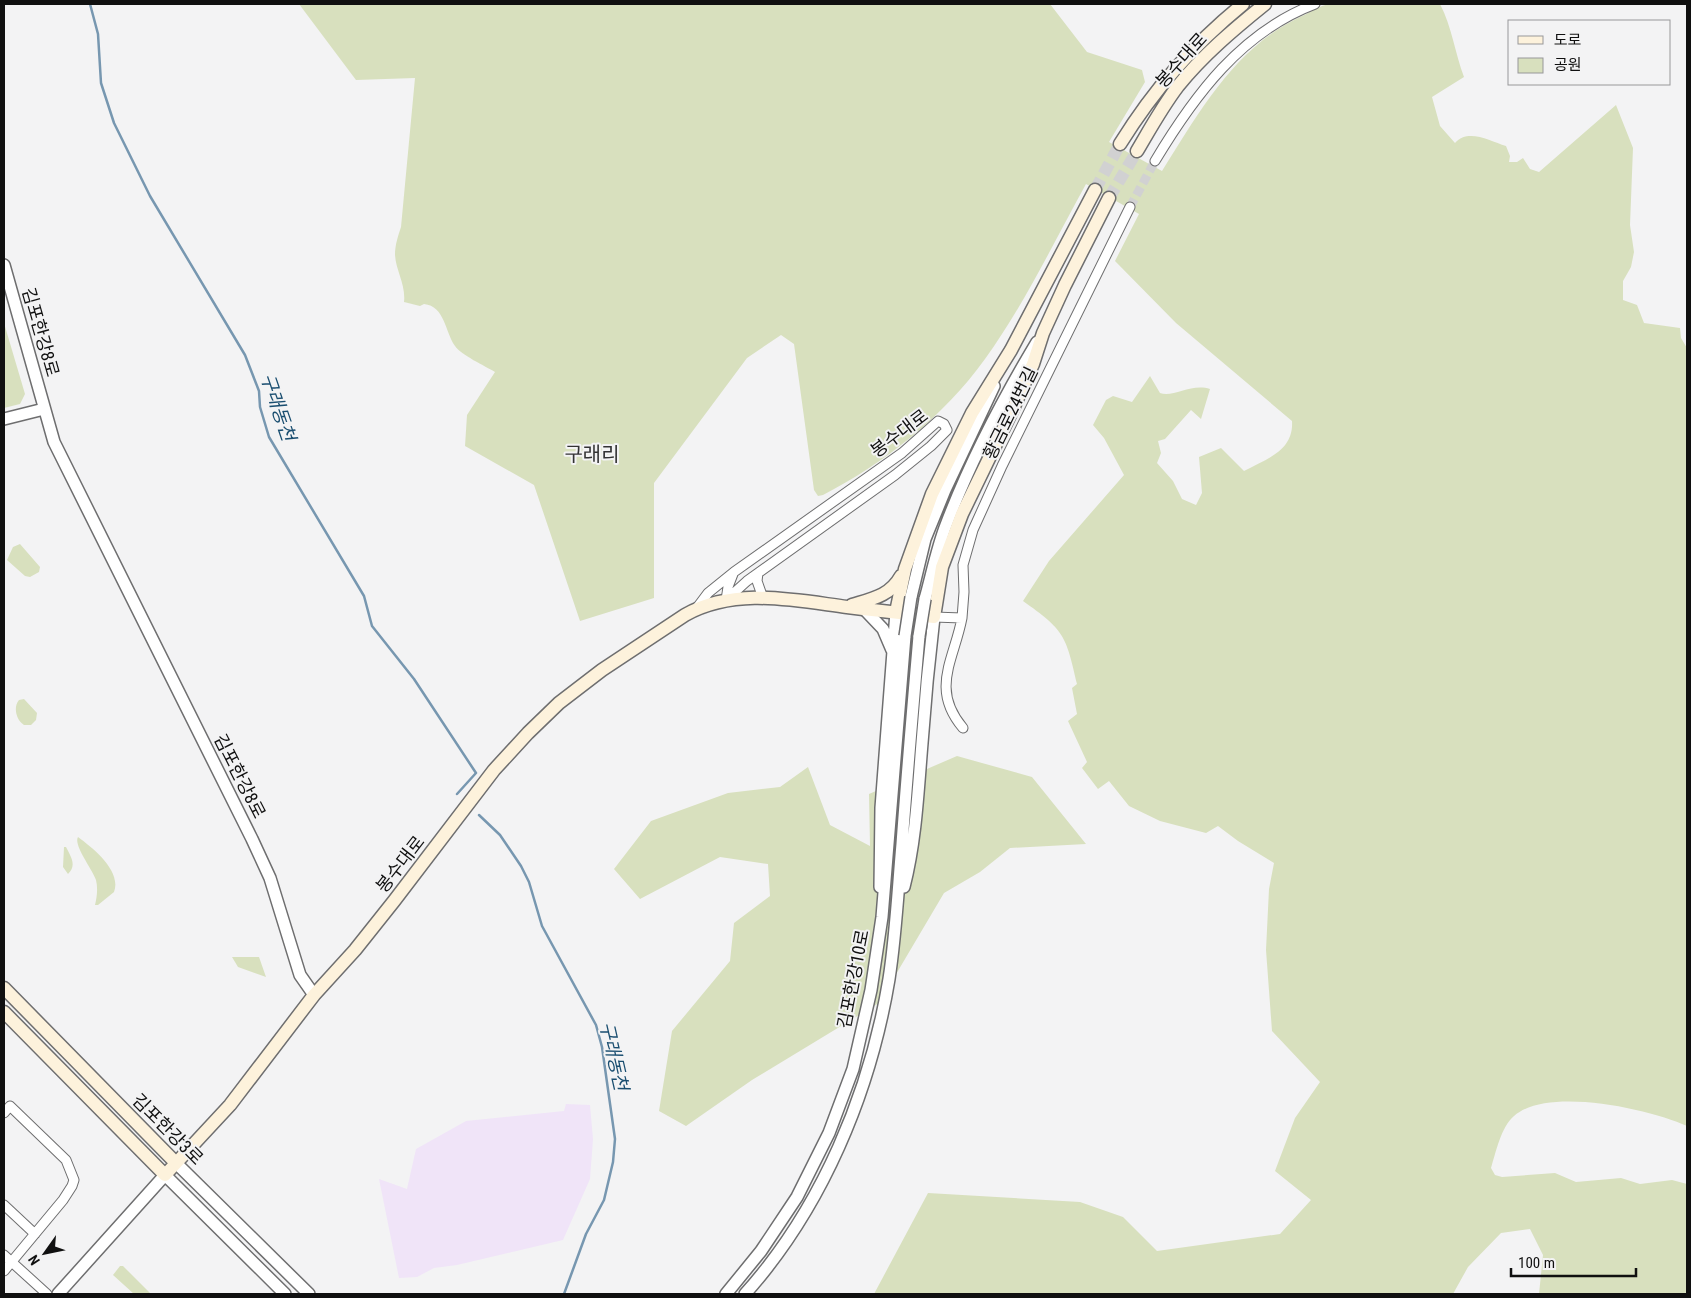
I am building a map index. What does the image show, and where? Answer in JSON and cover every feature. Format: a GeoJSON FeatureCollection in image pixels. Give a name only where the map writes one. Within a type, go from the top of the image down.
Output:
{"type":"FeatureCollection","features":[{"type":"Feature","properties":{"kind":"main road","name":"봉수대로"},"geometry":{"type":"LineString","coordinates":[[1120,144],[1151,96],[1174,68],[1243,4]]}},
{"type":"Feature","properties":{"kind":"main road","name":"봉수대로"},"geometry":{"type":"LineString","coordinates":[[1137,151],[1158,114],[1179,85],[1225,37],[1265,4]]}},
{"type":"Feature","properties":{"kind":"main road"},"geometry":{"type":"LineString","coordinates":[[896,612],[905,569],[932,494],[972,413],[1010,350],[1095,190]]}},
{"type":"Feature","properties":{"kind":"main road"},"geometry":{"type":"LineString","coordinates":[[934,617],[942,567],[959,523],[1026,380],[1043,332],[1109,198]]}},
{"type":"Feature","properties":{"kind":"main road"},"geometry":{"type":"LineString","coordinates":[[846,607],[879,598],[888,592],[905,569]]}},
{"type":"Feature","properties":{"kind":"main road","name":"봉수대로"},"geometry":{"type":"LineString","coordinates":[[165,1175],[175,1162],[230,1105],[314,995],[361,943],[494,770],[541,719],[602,670],[696,609],[726,600],[763,598],[934,617]]}},
{"type":"Feature","properties":{"kind":"main road","name":"김포한강3로"},"geometry":{"type":"LineString","coordinates":[[4,988],[175,1162]]}},
{"type":"Feature","properties":{"kind":"main road","name":"김포한강3로"},"geometry":{"type":"LineString","coordinates":[[4,1012],[165,1175]]}},
{"type":"Feature","properties":{"kind":"street"},"geometry":{"type":"LineString","coordinates":[[1155,161],[1192,103],[1228,61],[1268,29],[1315,4]]}},
{"type":"Feature","properties":{"kind":"street","name":"황금로24번길"},"geometry":{"type":"LineString","coordinates":[[963,728],[949,708],[946,688],[947,669],[958,638],[962,618],[964,592],[963,565],[973,530],[1002,466],[1130,207]]}},
{"type":"Feature","properties":{"kind":"street","name":"김포한강8로"},"geometry":{"type":"LineString","coordinates":[[4,264],[54,442],[252,839],[270,878],[300,975],[314,995]]}},
{"type":"Feature","properties":{"kind":"street","name":"김포한강10로"},"geometry":{"type":"LineString","coordinates":[[744,1294],[776,1256],[802,1217],[828,1168],[857,1101],[876,1038],[889,979],[896,921],[919,636],[926,599],[946,526],[959,495],[993,424],[1043,332]]}},
{"type":"Feature","properties":{"kind":"street","name":"김포한강10로"},"geometry":{"type":"LineString","coordinates":[[726,1294],[761,1251],[797,1197],[829,1133],[853,1069],[871,990],[882,917],[905,636],[911,597],[925,539],[945,490],[1010,350]]}},
{"type":"Feature","properties":{"kind":"street"},"geometry":{"type":"LineString","coordinates":[[4,419],[44,409]]}},
{"type":"Feature","properties":{"kind":"street","name":"봉수대로"},"geometry":{"type":"LineString","coordinates":[[696,609],[708,593],[734,572],[902,453],[938,421],[944,424],[947,430],[920,455],[758,573],[726,600]]}},
{"type":"Feature","properties":{"kind":"street"},"geometry":{"type":"LineString","coordinates":[[726,600],[728,587],[734,572]]}},
{"type":"Feature","properties":{"kind":"street"},"geometry":{"type":"LineString","coordinates":[[758,573],[757,582],[763,598]]}},
{"type":"Feature","properties":{"kind":"street"},"geometry":{"type":"LineString","coordinates":[[864,609],[883,630],[893,653]]}},
{"type":"Feature","properties":{"kind":"street"},"geometry":{"type":"LineString","coordinates":[[882,917],[878,868],[896,612]]}},
{"type":"Feature","properties":{"kind":"street"},"geometry":{"type":"LineString","coordinates":[[896,921],[910,864],[934,617],[962,618]]}},
{"type":"Feature","properties":{"kind":"street"},"geometry":{"type":"LineString","coordinates":[[4,1113],[10,1106],[66,1160],[74,1180],[69,1192],[4,1271]]}},
{"type":"Feature","properties":{"kind":"street","name":"김포한강3로"},"geometry":{"type":"LineString","coordinates":[[175,1162],[309,1294]]}},
{"type":"Feature","properties":{"kind":"street"},"geometry":{"type":"LineString","coordinates":[[58,1294],[165,1175]]}},
{"type":"Feature","properties":{"kind":"street","name":"김포한강3로"},"geometry":{"type":"LineString","coordinates":[[165,1175],[285,1294]]}},
{"type":"Feature","properties":{"kind":"street"},"geometry":{"type":"LineString","coordinates":[[4,1205],[35,1234]]}},
{"type":"Feature","properties":{"kind":"street"},"geometry":{"type":"LineString","coordinates":[[4,1255],[47,1294]]}},
{"type":"Feature","properties":{"kind":"shaded area"},"geometry":{"type":"Polygon","coordinates":[[[566,1104],[590,1105],[593,1139],[590,1179],[563,1240],[457,1265],[434,1268],[417,1277],[399,1278],[379,1179],[407,1189],[416,1149],[466,1121],[564,1111],[566,1104]]]}},
{"type":"Feature","properties":{"kind":"green space"},"geometry":{"type":"Polygon","coordinates":[[[1371,2],[1440,4],[1448,22],[1464,77],[1432,97],[1440,126],[1455,143],[1466,136],[1486,139],[1506,146],[1510,156],[1509,162],[1517,162],[1523,158],[1530,169],[1539,172],[1616,105],[1633,148],[1630,225],[1634,252],[1631,267],[1623,281],[1623,300],[1637,305],[1644,323],[1680,328],[1681,338],[1687,348],[1687,1126],[1649,1113],[1599,1103],[1573,1101],[1529,1107],[1509,1121],[1500,1140],[1491,1168],[1495,1175],[1502,1177],[1555,1173],[1576,1182],[1621,1178],[1640,1184],[1672,1180],[1687,1184],[1687,1294],[1539,1294],[1543,1255],[1530,1229],[1501,1233],[1468,1267],[1453,1294],[874,1294],[928,1193],[1080,1202],[1123,1217],[1157,1251],[1280,1234],[1311,1200],[1275,1171],[1295,1118],[1320,1082],[1272,1031],[1266,950],[1269,889],[1274,863],[1218,826],[1206,833],[1160,821],[1129,806],[1109,781],[1098,789],[1082,768],[1087,762],[1068,721],[1077,714],[1072,688],[1077,684],[1070,654],[1055,627],[1023,601],[1049,561],[1124,475],[1104,438],[1093,425],[1106,400],[1113,396],[1132,402],[1150,376],[1160,393],[1171,394],[1196,388],[1210,389],[1201,419],[1191,410],[1165,439],[1158,441],[1161,453],[1157,463],[1173,481],[1182,499],[1196,505],[1202,493],[1199,457],[1221,448],[1244,471],[1269,458],[1283,447],[1288,440],[1292,421],[1176,323],[1115,261],[1139,214],[1086,184],[1013,317],[969,380],[932,419],[891,453],[823,495],[818,496],[814,490],[794,344],[781,335],[747,358],[654,483],[654,598],[580,621],[534,485],[465,446],[467,415],[495,372],[468,357],[455,346],[444,321],[436,309],[424,304],[420,306],[404,302],[404,290],[395,251],[401,227],[415,78],[356,80],[299,4],[1050,4],[1087,52],[1142,70],[1145,82],[1109,142],[1162,171],[1205,104],[1238,63],[1278,29],[1316,9],[1330,4],[1371,2]]]}},
{"type":"Feature","properties":{"kind":"green space"},"geometry":{"type":"Polygon","coordinates":[[[4,323],[25,394],[20,404],[4,408],[4,323]]]}},
{"type":"Feature","properties":{"kind":"green space"},"geometry":{"type":"Polygon","coordinates":[[[20,544],[40,567],[39,572],[30,577],[25,576],[7,560],[13,547],[20,544]]]}},
{"type":"Feature","properties":{"kind":"green space"},"geometry":{"type":"Polygon","coordinates":[[[24,699],[37,713],[36,720],[31,725],[21,723],[16,713],[17,703],[19,700],[24,699]]]}},
{"type":"Feature","properties":{"kind":"green space"},"geometry":{"type":"Polygon","coordinates":[[[957,756],[1032,777],[1086,844],[1010,848],[980,872],[944,893],[879,1003],[752,1080],[686,1126],[659,1111],[672,1031],[730,961],[734,923],[770,896],[768,864],[720,857],[640,899],[614,869],[651,821],[728,793],[780,787],[808,767],[830,825],[870,846],[869,794],[957,756]]]}},
{"type":"Feature","properties":{"kind":"green space"},"geometry":{"type":"Polygon","coordinates":[[[78,837],[105,861],[114,876],[114,892],[98,905],[95,905],[96,880],[78,846],[78,837]]]}},
{"type":"Feature","properties":{"kind":"green space"},"geometry":{"type":"Polygon","coordinates":[[[64,847],[66,847],[70,854],[73,864],[68,874],[63,867],[64,847]]]}},
{"type":"Feature","properties":{"kind":"green space"},"geometry":{"type":"Polygon","coordinates":[[[232,957],[259,957],[266,977],[238,967],[232,957]]]}},
{"type":"Feature","properties":{"kind":"green space"},"geometry":{"type":"Polygon","coordinates":[[[120,1266],[123,1266],[151,1294],[134,1294],[113,1275],[120,1266]]]}},
{"type":"Feature","properties":{"kind":"waterway","name":"구래동천"},"geometry":{"type":"LineString","coordinates":[[90,4],[98,34],[101,83],[114,123],[150,196],[245,355],[259,391],[260,407],[269,437],[364,596],[372,626],[414,679],[476,773],[457,794]]}},
{"type":"Feature","properties":{"kind":"waterway","name":"구래동천"},"geometry":{"type":"LineString","coordinates":[[479,815],[500,835],[521,866],[529,882],[542,926],[596,1025],[602,1047],[615,1139],[613,1162],[604,1200],[586,1234],[564,1294]]}},
{"type":"Feature","properties":{"kind":"tunnel"},"geometry":{"type":"LineString","coordinates":[[1095,190],[1120,144]]}},
{"type":"Feature","properties":{"kind":"tunnel"},"geometry":{"type":"LineString","coordinates":[[1109,198],[1137,151]]}},
{"type":"Feature","properties":{"kind":"tunnel"},"geometry":{"type":"LineString","coordinates":[[1130,207],[1155,161]]}},
{"type":"Feature","properties":{"kind":"district","name":"구래리"},"geometry":{"type":"Point","coordinates":[592,454]}}]}
